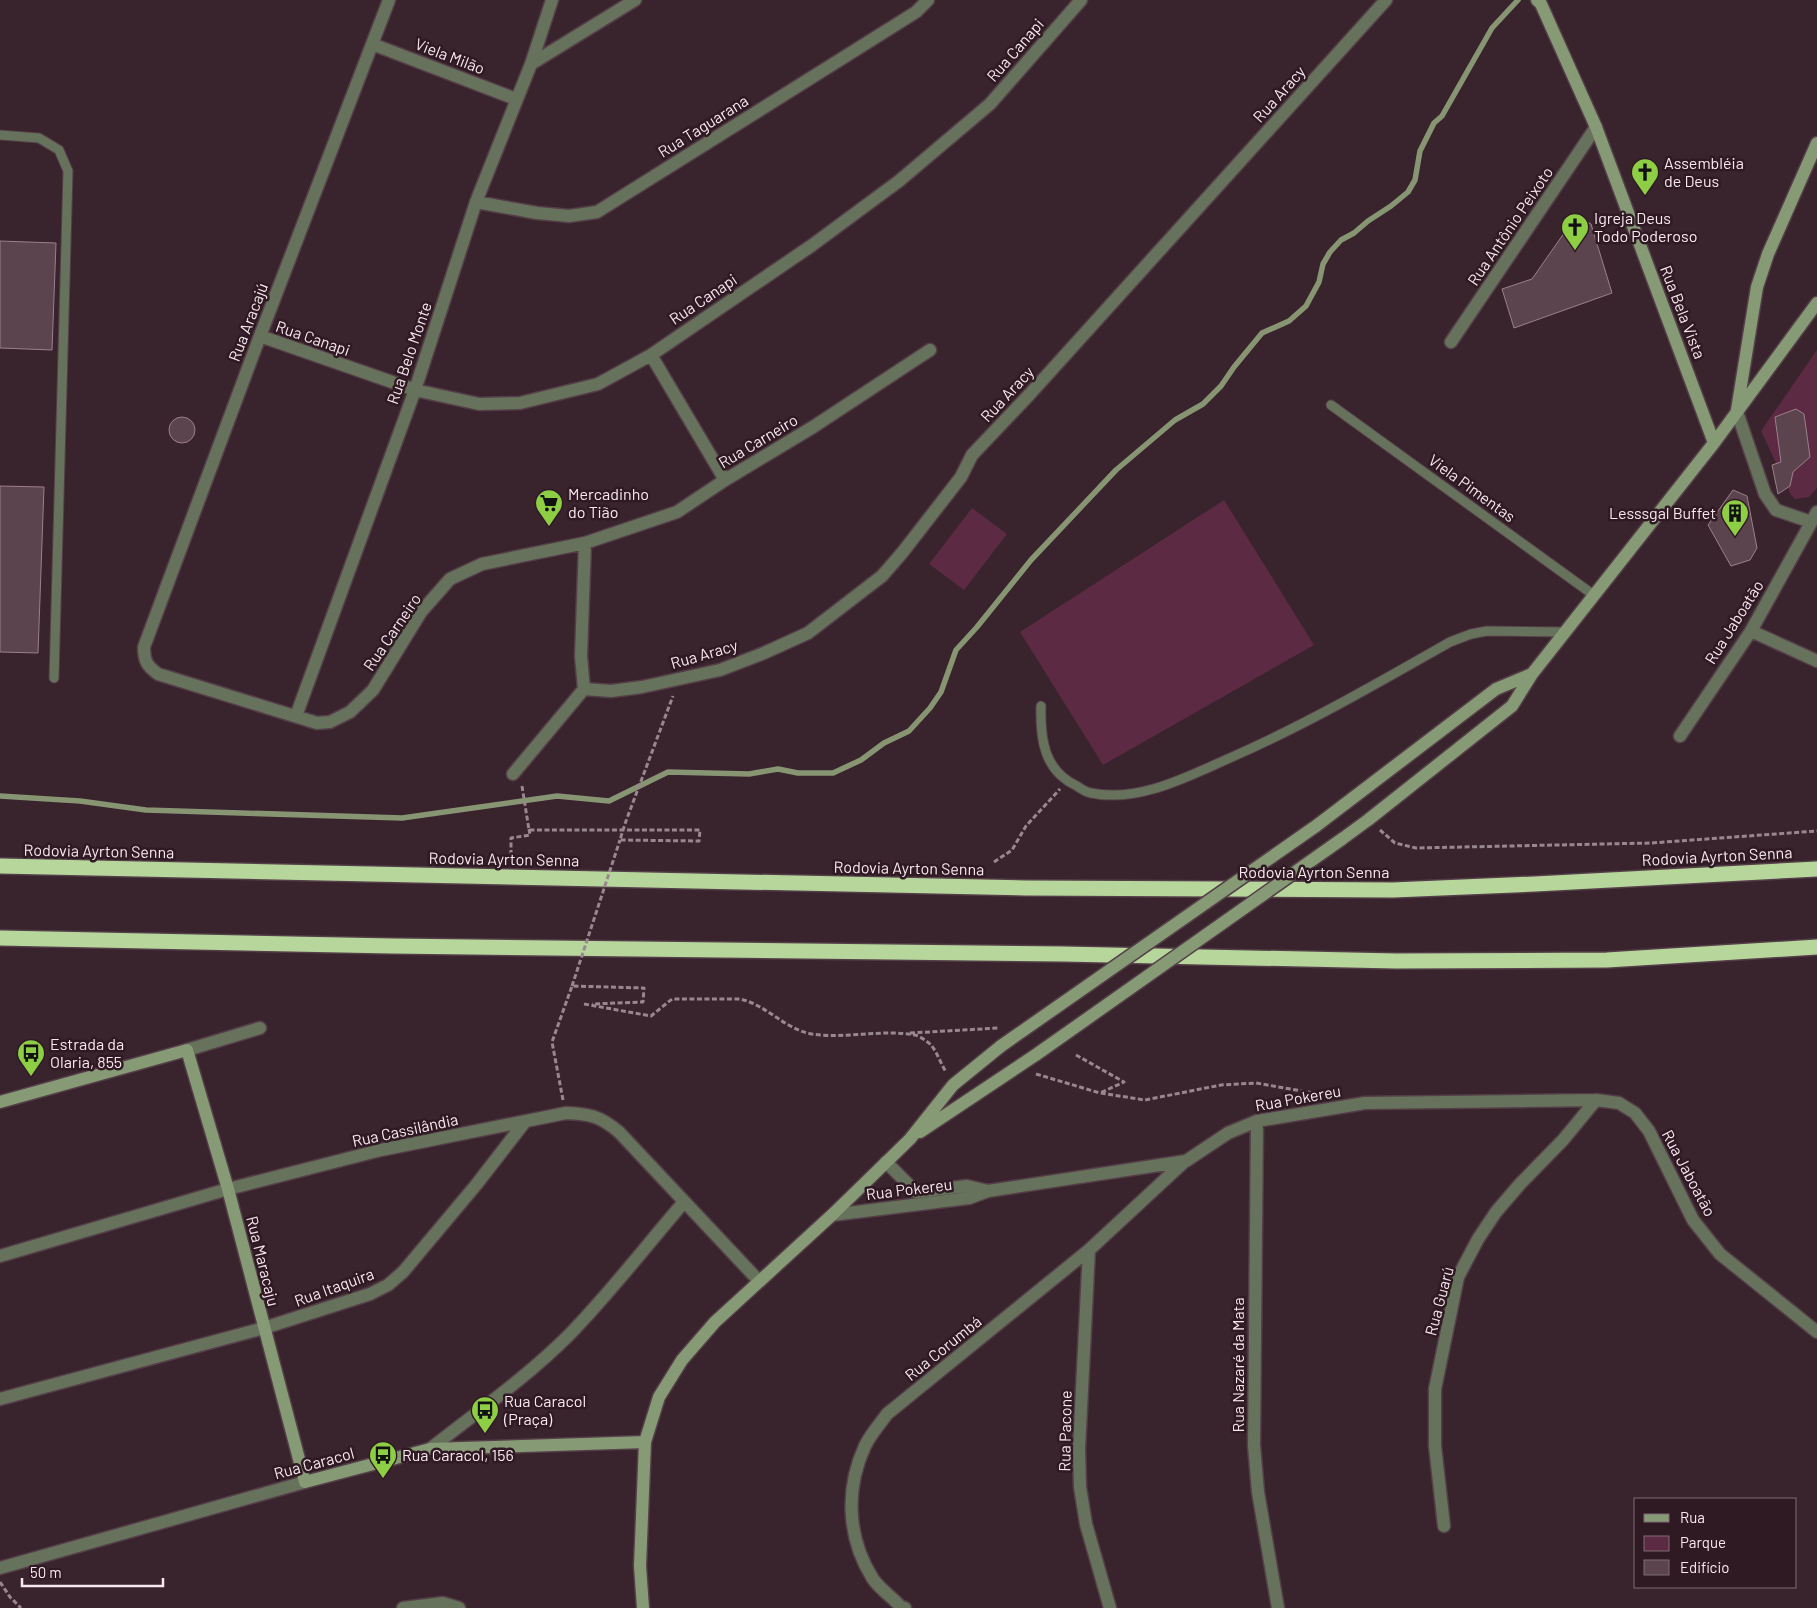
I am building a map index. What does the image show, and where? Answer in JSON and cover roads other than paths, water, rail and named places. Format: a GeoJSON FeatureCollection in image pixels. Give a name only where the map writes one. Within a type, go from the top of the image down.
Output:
{"type":"FeatureCollection","features":[{"type":"Feature","properties":{"kind":"highway","name":"Rodovia Ayrton Senna"},"geometry":{"type":"LineString","coordinates":[[0,866],[1025,888],[1393,890],[1817,869]]}},
{"type":"Feature","properties":{"kind":"highway"},"geometry":{"type":"LineString","coordinates":[[0,938],[392,946],[1063,954],[1396,961],[1607,960],[1817,947]]}},
{"type":"Feature","properties":{"kind":"main road","name":"Rua Bela Vista"},"geometry":{"type":"LineString","coordinates":[[1539,2],[1596,127],[1714,443]]}},
{"type":"Feature","properties":{"kind":"main road"},"geometry":{"type":"LineString","coordinates":[[1737,412],[1757,287],[1768,254],[1817,144]]}},
{"type":"Feature","properties":{"kind":"main road"},"geometry":{"type":"LineString","coordinates":[[910,1138],[1016,1069],[1342,839],[1512,706],[1532,674],[1714,443],[1817,303]]}},
{"type":"Feature","properties":{"kind":"main road"},"geometry":{"type":"LineString","coordinates":[[643,1608],[640,1566],[645,1442],[659,1397],[682,1360],[715,1322],[832,1215],[886,1162],[910,1138],[953,1086],[1001,1046],[1316,826],[1496,689],[1532,674]]}},
{"type":"Feature","properties":{"kind":"main road"},"geometry":{"type":"LineString","coordinates":[[0,1102],[187,1050]]}},
{"type":"Feature","properties":{"kind":"main road","name":"Rua Maracaju"},"geometry":{"type":"LineString","coordinates":[[187,1050],[228,1188],[305,1482]]}},
{"type":"Feature","properties":{"kind":"main road","name":"Rua Caracol"},"geometry":{"type":"LineString","coordinates":[[305,1482],[430,1449],[645,1442]]}},
{"type":"Feature","properties":{"kind":"street","name":"Rua Aracajú"},"geometry":{"type":"LineString","coordinates":[[144,658],[144,647],[260,336],[389,0]]}},
{"type":"Feature","properties":{"kind":"street","name":"Rua Belo Monte"},"geometry":{"type":"LineString","coordinates":[[296,716],[414,390],[476,202],[531,64],[552,0]]}},
{"type":"Feature","properties":{"kind":"street"},"geometry":{"type":"LineString","coordinates":[[531,64],[635,0]]}},
{"type":"Feature","properties":{"kind":"street","name":"Rua Taguarana"},"geometry":{"type":"LineString","coordinates":[[476,202],[537,213],[569,216],[597,212],[916,12],[928,0]]}},
{"type":"Feature","properties":{"kind":"street","name":"Rua Canapi"},"geometry":{"type":"LineString","coordinates":[[260,336],[414,390],[479,404],[520,403],[598,384],[650,355],[811,246],[899,182],[990,104],[1081,0]]}},
{"type":"Feature","properties":{"kind":"street","name":"Rua Aracy"},"geometry":{"type":"LineString","coordinates":[[584,689],[611,691],[642,687],[720,670],[808,632],[882,576],[902,554],[961,477],[972,455],[1042,381],[1386,0]]}},
{"type":"Feature","properties":{"kind":"street","name":"Viela Milão"},"geometry":{"type":"LineString","coordinates":[[372,44],[516,99]]}},
{"type":"Feature","properties":{"kind":"street","name":"Rua Antônio Peixoto"},"geometry":{"type":"LineString","coordinates":[[1451,342],[1596,127]]}},
{"type":"Feature","properties":{"kind":"street","name":"Rua Carneiro"},"geometry":{"type":"LineString","coordinates":[[144,658],[148,666],[158,674],[317,723],[330,722],[350,712],[373,690],[421,612],[450,579],[482,564],[585,542],[677,512],[813,427],[930,350]]}},
{"type":"Feature","properties":{"kind":"street"},"geometry":{"type":"LineString","coordinates":[[650,355],[726,480]]}},
{"type":"Feature","properties":{"kind":"street","name":"Rua Jaboatão"},"geometry":{"type":"LineString","coordinates":[[1680,736],[1751,631],[1814,517],[1776,510],[1766,494],[1737,412]]}},
{"type":"Feature","properties":{"kind":"street"},"geometry":{"type":"LineString","coordinates":[[513,774],[584,689],[581,656],[585,542]]}},
{"type":"Feature","properties":{"kind":"street"},"geometry":{"type":"LineString","coordinates":[[1751,631],[1817,661]]}},
{"type":"Feature","properties":{"kind":"street"},"geometry":{"type":"LineString","coordinates":[[187,1050],[260,1028]]}},
{"type":"Feature","properties":{"kind":"street","name":"Rua Jaboatão"},"geometry":{"type":"LineString","coordinates":[[1596,1100],[1619,1103],[1635,1113],[1649,1131],[1693,1220],[1720,1254],[1817,1332]]}},
{"type":"Feature","properties":{"kind":"street","name":"Rua Pokereu"},"geometry":{"type":"LineString","coordinates":[[832,1215],[969,1198],[988,1191],[1186,1161],[1228,1133],[1257,1121],[1365,1103],[1596,1100]]}},
{"type":"Feature","properties":{"kind":"street","name":"Rua Guarú"},"geometry":{"type":"LineString","coordinates":[[1444,1526],[1435,1446],[1435,1389],[1458,1277],[1478,1239],[1496,1212],[1520,1184],[1563,1140],[1596,1100]]}},
{"type":"Feature","properties":{"kind":"street","name":"Rua Cassilândia"},"geometry":{"type":"LineString","coordinates":[[0,1256],[228,1188],[381,1150],[524,1123],[566,1113],[590,1114],[607,1122],[620,1132],[759,1281]]}},
{"type":"Feature","properties":{"kind":"street","name":"Rua Nazaré da Mata"},"geometry":{"type":"LineString","coordinates":[[1257,1121],[1254,1445],[1258,1492],[1278,1608]]}},
{"type":"Feature","properties":{"kind":"street","name":"Rua Itaquira"},"geometry":{"type":"LineString","coordinates":[[0,1399],[264,1328],[370,1294],[388,1285],[403,1272],[476,1185],[524,1123]]}},
{"type":"Feature","properties":{"kind":"street","name":"Rua Corumbá"},"geometry":{"type":"LineString","coordinates":[[905,1608],[900,1606],[874,1579],[857,1545],[850,1512],[854,1480],[865,1445],[887,1414],[1089,1250],[1186,1161]]}},
{"type":"Feature","properties":{"kind":"street","name":"Rua Pokereu"},"geometry":{"type":"LineString","coordinates":[[886,1162],[916,1192],[967,1186],[988,1191]]}},
{"type":"Feature","properties":{"kind":"street"},"geometry":{"type":"LineString","coordinates":[[430,1449],[516,1382],[568,1336],[684,1202]]}},
{"type":"Feature","properties":{"kind":"street","name":"Rua Pacone"},"geometry":{"type":"LineString","coordinates":[[1089,1250],[1079,1449],[1080,1487],[1086,1524],[1110,1608]]}},
{"type":"Feature","properties":{"kind":"street","name":"Rua Caracol"},"geometry":{"type":"LineString","coordinates":[[0,1568],[305,1482]]}},
{"type":"Feature","properties":{"kind":"street"},"geometry":{"type":"LineString","coordinates":[[403,1608],[443,1603],[459,1608]]}},
{"type":"Feature","properties":{"kind":"lane"},"geometry":{"type":"LineString","coordinates":[[0,135],[39,138],[59,150],[68,170],[54,678]]}},
{"type":"Feature","properties":{"kind":"lane","name":"Viela Pimentas"},"geometry":{"type":"LineString","coordinates":[[1332,405],[1595,596]]}},
{"type":"Feature","properties":{"kind":"lane"},"geometry":{"type":"LineString","coordinates":[[1041,706],[1040,724],[1044,746],[1052,766],[1066,782],[1089,792],[1118,795],[1148,790],[1187,777],[1309,722],[1457,639],[1487,631],[1566,632]]}},
{"type":"Feature","properties":{"kind":"waterway"},"geometry":{"type":"LineString","coordinates":[[0,796],[80,801],[146,810],[402,818],[557,796],[609,801],[668,772],[749,774],[778,769],[798,773],[833,773],[861,760],[884,743],[909,731],[930,708],[941,692],[956,650],[1031,560],[1116,470],[1175,420],[1203,404],[1221,386],[1262,333],[1289,321],[1306,306],[1319,282],[1323,264],[1330,252],[1341,240],[1354,233],[1408,192],[1415,180],[1420,151],[1434,123],[1442,116],[1492,28],[1518,0]]}},
{"type":"Feature","properties":{"kind":"place","name":"Assembléia de Deus"},"geometry":{"type":"Point","coordinates":[1645,196]}},
{"type":"Feature","properties":{"kind":"place","name":"Igreja Deus Todo Poderoso"},"geometry":{"type":"Point","coordinates":[1575,251]}},
{"type":"Feature","properties":{"kind":"place","name":"Mercadinho do Tião"},"geometry":{"type":"Point","coordinates":[549,527]}},
{"type":"Feature","properties":{"kind":"place","name":"Lesssgal Buffet"},"geometry":{"type":"Point","coordinates":[1735,537]}},
{"type":"Feature","properties":{"kind":"place","name":"Estrada da Olaria, 855"},"geometry":{"type":"Point","coordinates":[31,1077]}},
{"type":"Feature","properties":{"kind":"place","name":"Rua Caracol (Praça)"},"geometry":{"type":"Point","coordinates":[485,1434]}},
{"type":"Feature","properties":{"kind":"place","name":"Rua Caracol, 156"},"geometry":{"type":"Point","coordinates":[383,1479]}}]}
